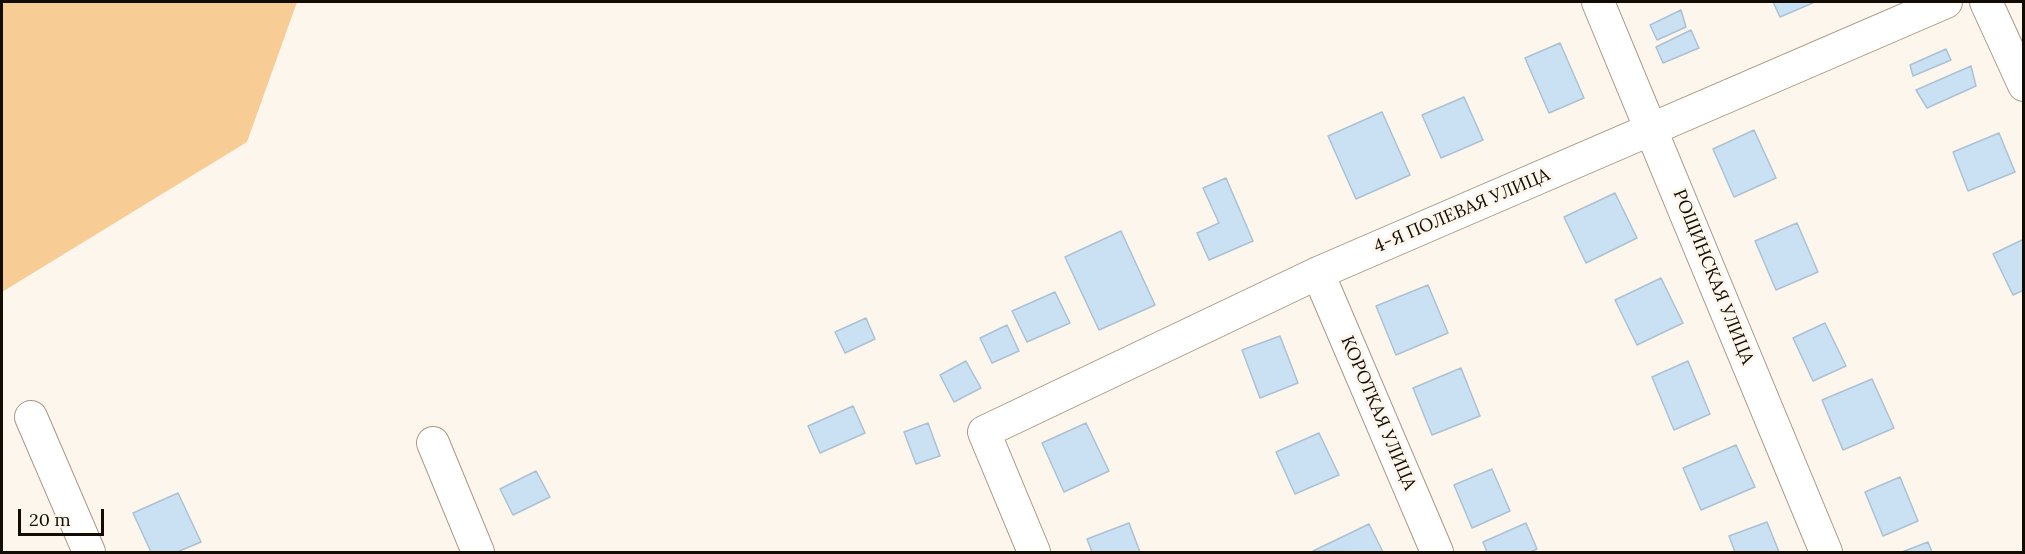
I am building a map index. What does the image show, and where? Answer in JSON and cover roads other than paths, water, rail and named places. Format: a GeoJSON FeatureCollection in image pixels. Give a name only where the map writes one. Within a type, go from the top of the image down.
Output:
{"type":"FeatureCollection","features":[{"type":"Feature","properties":{"kind":"street","name":"РОЩИНСКАЯ УЛИЦА"},"geometry":{"type":"LineString","coordinates":[[1598,2],[1826,552]]}},
{"type":"Feature","properties":{"kind":"street","name":"4-Я ПОЛЕВАЯ УЛИЦА"},"geometry":{"type":"LineString","coordinates":[[1034,552],[984,432],[1318,273],[1946,2]]}},
{"type":"Feature","properties":{"kind":"street"},"geometry":{"type":"LineString","coordinates":[[1986,2],[2024,85]]}},
{"type":"Feature","properties":{"kind":"street","name":"КОРОТКАЯ УЛИЦА"},"geometry":{"type":"LineString","coordinates":[[1318,273],[1437,552]]}},
{"type":"Feature","properties":{"kind":"street"},"geometry":{"type":"LineString","coordinates":[[31,417],[89,552]]}},
{"type":"Feature","properties":{"kind":"street"},"geometry":{"type":"LineString","coordinates":[[433,443],[478,552]]}}]}
